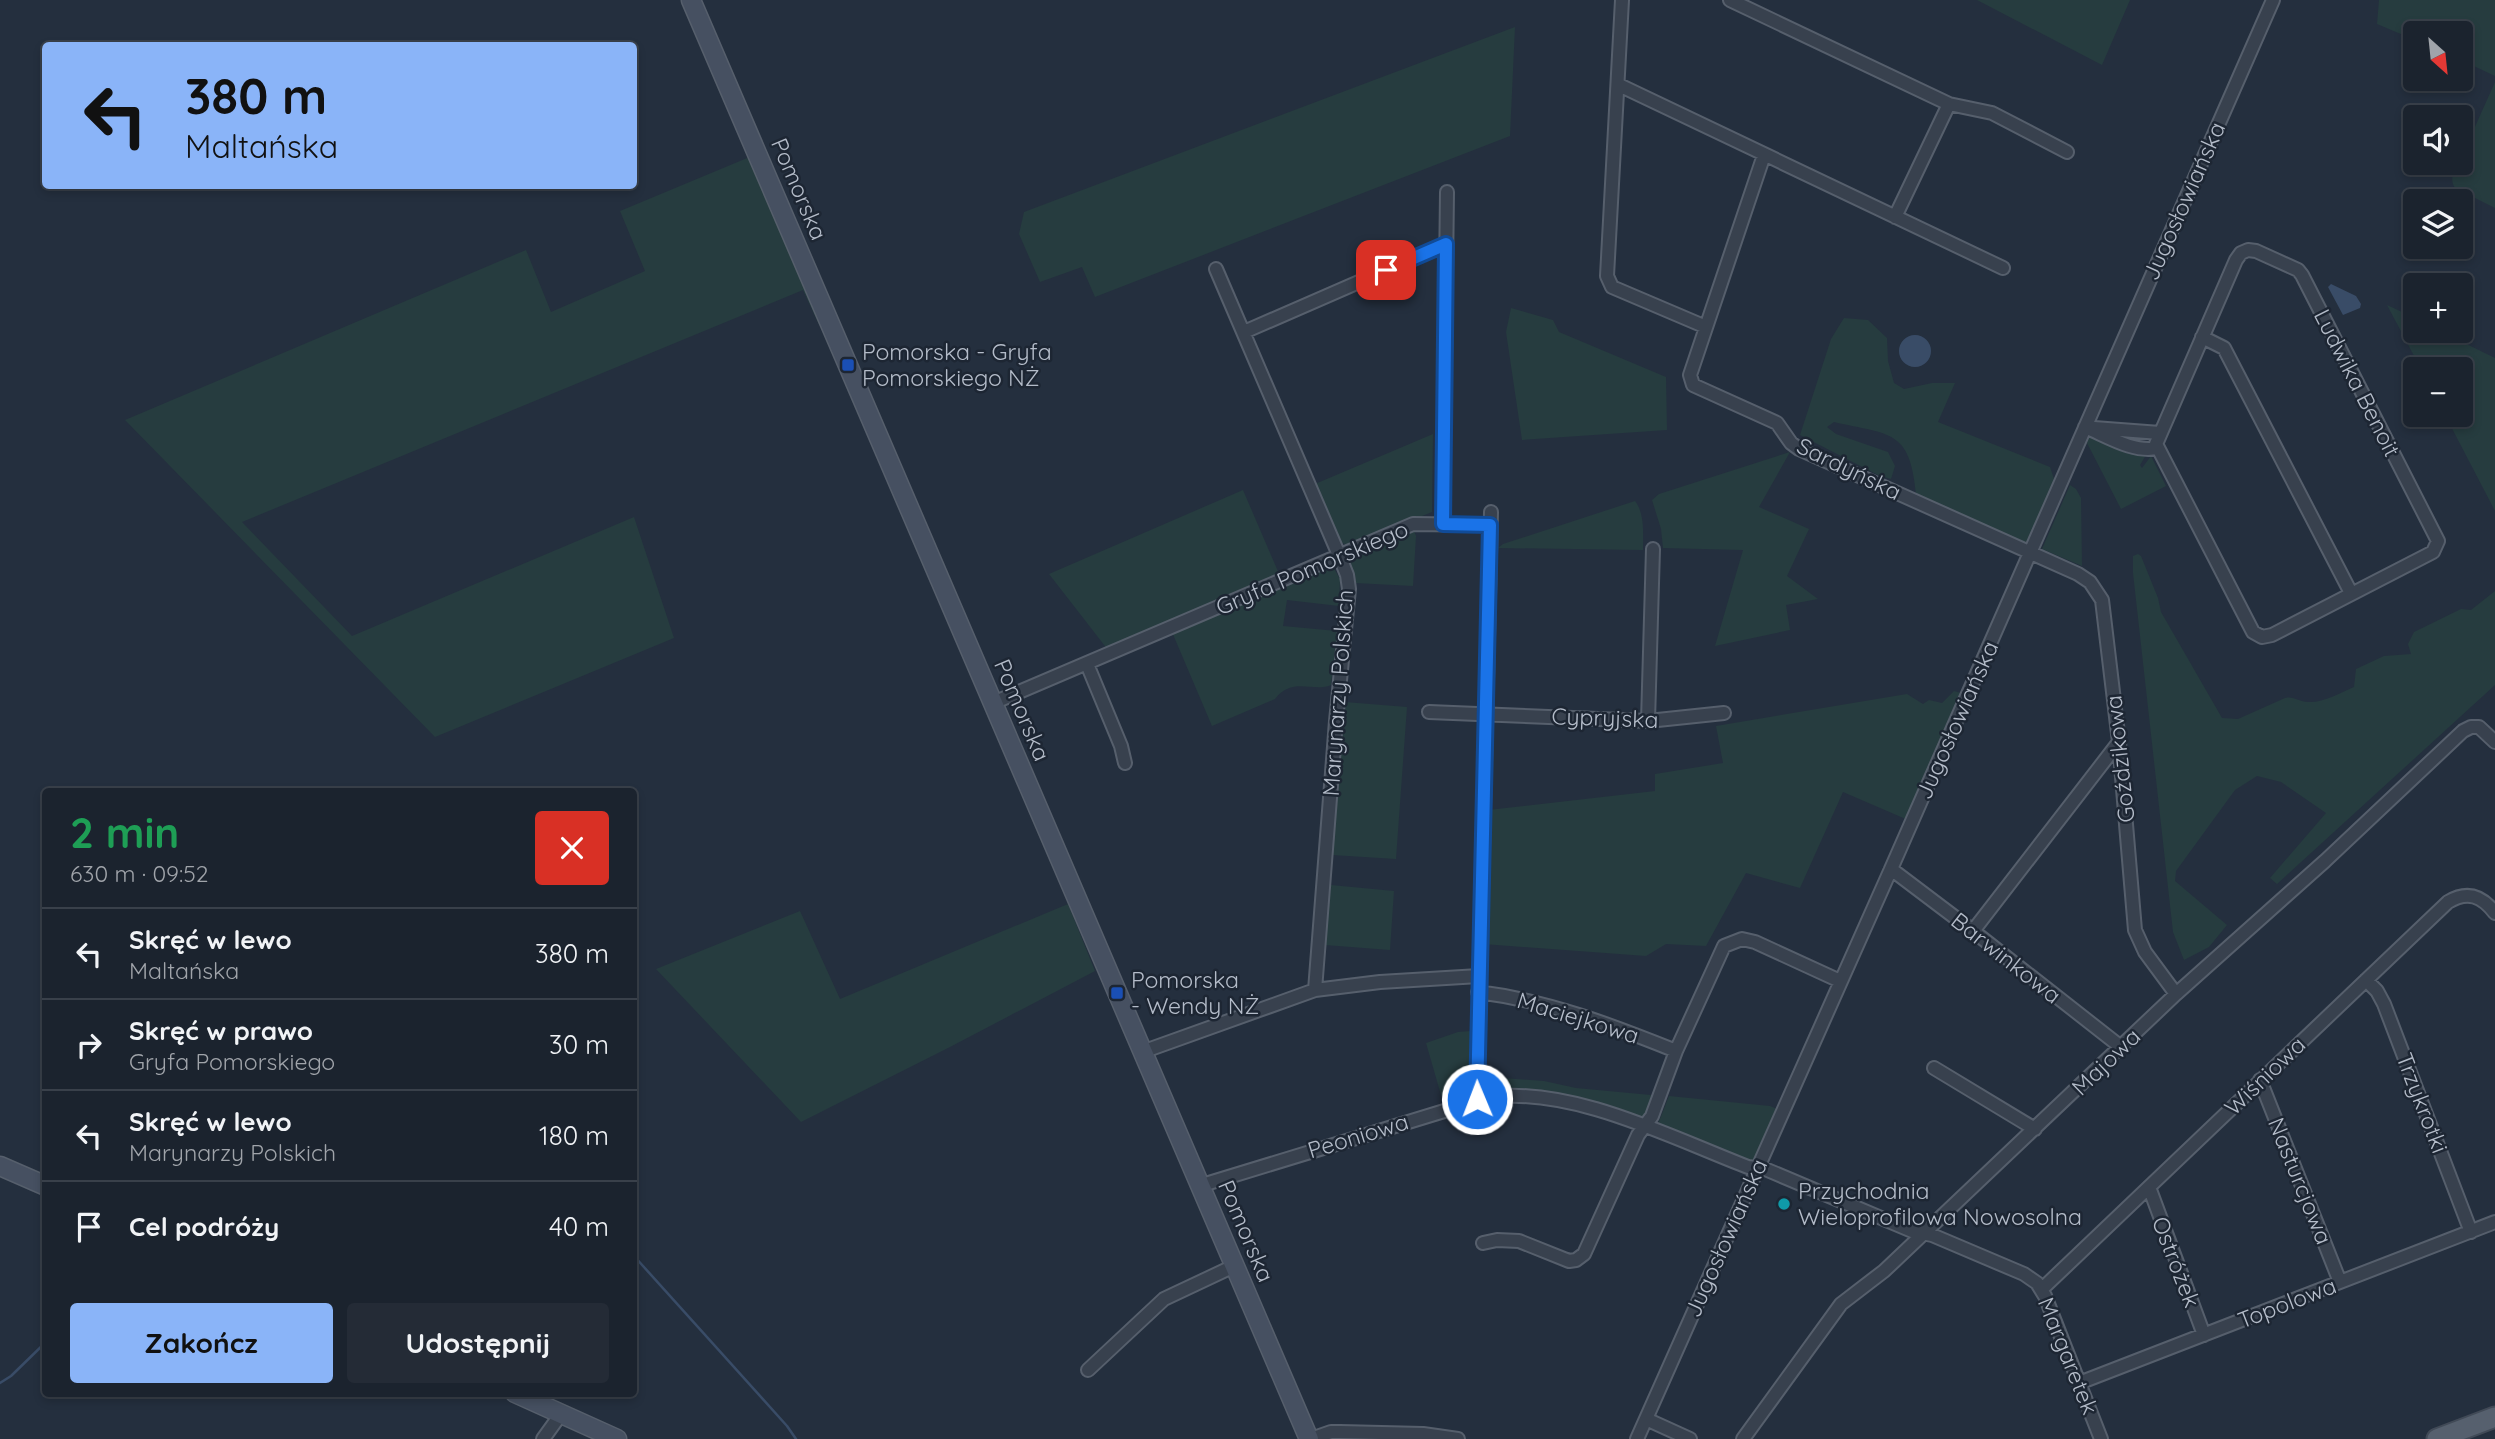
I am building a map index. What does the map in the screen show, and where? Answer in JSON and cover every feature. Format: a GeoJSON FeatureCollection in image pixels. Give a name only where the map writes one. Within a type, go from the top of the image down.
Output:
{"type":"FeatureCollection","features":[{"type":"Feature","properties":{"kind":"main road"},"geometry":{"type":"LineString","coordinates":[[2437,1439],[2495,1417]]}},
{"type":"Feature","properties":{"kind":"street","name":"Pomorska"},"geometry":{"type":"LineString","coordinates":[[691,0],[1310,1439]]}},
{"type":"Feature","properties":{"kind":"street"},"geometry":{"type":"LineString","coordinates":[[1622,0],[1607,276],[1612,287],[1706,327]]}},
{"type":"Feature","properties":{"kind":"street"},"geometry":{"type":"LineString","coordinates":[[1730,0],[1949,104],[1992,113],[2067,152]]}},
{"type":"Feature","properties":{"kind":"street","name":"Jugosłowiańska"},"geometry":{"type":"LineString","coordinates":[[1637,1439],[2273,0]]}},
{"type":"Feature","properties":{"kind":"street"},"geometry":{"type":"LineString","coordinates":[[1619,85],[2003,268]]}},
{"type":"Feature","properties":{"kind":"street"},"geometry":{"type":"LineString","coordinates":[[1895,217],[1949,104]]}},
{"type":"Feature","properties":{"kind":"street","name":"Sardyńska"},"geometry":{"type":"LineString","coordinates":[[1764,155],[1690,375],[1693,385],[1777,423],[1791,443],[1799,449],[2030,552]]}},
{"type":"Feature","properties":{"kind":"street"},"geometry":{"type":"LineString","coordinates":[[1443,524],[1447,192]]}},
{"type":"Feature","properties":{"kind":"street"},"geometry":{"type":"LineString","coordinates":[[2166,203],[2179,210]]}},
{"type":"Feature","properties":{"kind":"street"},"geometry":{"type":"LineString","coordinates":[[1244,332],[1446,244]]}},
{"type":"Feature","properties":{"kind":"street","name":"Ludwika Benoit"},"geometry":{"type":"LineString","coordinates":[[2253,250],[2298,270],[2302,275],[2438,541],[2432,551],[2272,635],[2262,637],[2253,632],[2157,448],[2160,433],[2236,260],[2241,253],[2253,250]]}},
{"type":"Feature","properties":{"kind":"street","name":"Marynarzy Polskich"},"geometry":{"type":"LineString","coordinates":[[1216,269],[1339,555],[1349,589],[1315,990]]}},
{"type":"Feature","properties":{"kind":"street"},"geometry":{"type":"LineString","coordinates":[[2202,337],[2224,348],[2351,593]]}},
{"type":"Feature","properties":{"kind":"street"},"geometry":{"type":"LineString","coordinates":[[2085,427],[2160,433]]}},
{"type":"Feature","properties":{"kind":"street"},"geometry":{"type":"LineString","coordinates":[[2085,427],[2134,448],[2157,448]]}},
{"type":"Feature","properties":{"kind":"street","name":"Gryfa Pomorskiego"},"geometry":{"type":"LineString","coordinates":[[992,703],[1413,524],[1491,519],[1486,714]]}},
{"type":"Feature","properties":{"kind":"street"},"geometry":{"type":"LineString","coordinates":[[1648,721],[1653,549]]}},
{"type":"Feature","properties":{"kind":"street","name":"Goździkowa"},"geometry":{"type":"LineString","coordinates":[[2030,552],[2087,578],[2101,597],[2119,742],[2135,930],[2144,952],[2176,994]]}},
{"type":"Feature","properties":{"kind":"street"},"geometry":{"type":"LineString","coordinates":[[1087,664],[1121,746],[1125,763]]}},
{"type":"Feature","properties":{"kind":"street","name":"Cypryjska"},"geometry":{"type":"LineString","coordinates":[[1429,712],[1648,721],[1724,713]]}},
{"type":"Feature","properties":{"kind":"street"},"geometry":{"type":"LineString","coordinates":[[1477,1099],[1486,714]]}},
{"type":"Feature","properties":{"kind":"street","name":"Majowa"},"geometry":{"type":"LineString","coordinates":[[1743,1439],[1841,1304],[1875,1279],[1924,1234],[2176,994],[2325,861],[2463,731],[2479,727],[2495,742]]}},
{"type":"Feature","properties":{"kind":"street"},"geometry":{"type":"LineString","coordinates":[[1973,931],[2119,742]]}},
{"type":"Feature","properties":{"kind":"street","name":"Barwinkowa"},"geometry":{"type":"LineString","coordinates":[[1891,869],[2121,1047]]}},
{"type":"Feature","properties":{"kind":"street","name":"Wiśniowa"},"geometry":{"type":"LineString","coordinates":[[2042,1289],[2456,897],[2477,896],[2495,913]]}},
{"type":"Feature","properties":{"kind":"street"},"geometry":{"type":"LineString","coordinates":[[1483,1243],[1497,1240],[1519,1241],[1569,1262],[1584,1254],[1638,1135],[1653,1116],[1676,1051],[1724,946],[1742,939],[1755,942],[1840,981]]}},
{"type":"Feature","properties":{"kind":"street"},"geometry":{"type":"LineString","coordinates":[[1142,1052],[1315,990],[1380,982],[1479,976]]}},
{"type":"Feature","properties":{"kind":"street","name":"Trzykrotki"},"geometry":{"type":"LineString","coordinates":[[2366,980],[2384,1003],[2471,1232]]}},
{"type":"Feature","properties":{"kind":"street","name":"Maciejkowa"},"geometry":{"type":"LineString","coordinates":[[1479,992],[1559,1007],[1595,1018],[1676,1051]]}},
{"type":"Feature","properties":{"kind":"street"},"geometry":{"type":"LineString","coordinates":[[1934,1068],[2035,1129]]}},
{"type":"Feature","properties":{"kind":"street","name":"Nasturcjowa"},"geometry":{"type":"LineString","coordinates":[[2260,1080],[2340,1282]]}},
{"type":"Feature","properties":{"kind":"street","name":"Peoniowa"},"geometry":{"type":"LineString","coordinates":[[1199,1186],[1477,1099],[1512,1095],[1546,1097],[1573,1103],[1645,1127],[1748,1167],[1758,1168]]}},
{"type":"Feature","properties":{"kind":"street"},"geometry":{"type":"LineString","coordinates":[[0,1166],[42,1184]]}},
{"type":"Feature","properties":{"kind":"street","name":"Margaretek"},"geometry":{"type":"LineString","coordinates":[[1758,1168],[2024,1274],[2042,1289],[2101,1439]]}},
{"type":"Feature","properties":{"kind":"street","name":"Ostróżek"},"geometry":{"type":"LineString","coordinates":[[2148,1187],[2204,1335]]}},
{"type":"Feature","properties":{"kind":"street","name":"Topolowa"},"geometry":{"type":"LineString","coordinates":[[2079,1383],[2495,1222]]}},
{"type":"Feature","properties":{"kind":"street"},"geometry":{"type":"LineString","coordinates":[[1088,1370],[1164,1299],[1234,1266]]}},
{"type":"Feature","properties":{"kind":"street"},"geometry":{"type":"LineString","coordinates":[[524,1397],[618,1439]]}},
{"type":"Feature","properties":{"kind":"street"},"geometry":{"type":"LineString","coordinates":[[543,1439],[561,1413]]}},
{"type":"Feature","properties":{"kind":"street"},"geometry":{"type":"LineString","coordinates":[[1646,1419],[1690,1439]]}},
{"type":"Feature","properties":{"kind":"street"},"geometry":{"type":"LineString","coordinates":[[1310,1439],[1331,1432],[1423,1434],[1458,1439]]}},
{"type":"Feature","properties":{"kind":"green space"},"geometry":{"type":"Polygon","coordinates":[[[1977,0],[2130,0],[2102,65],[1977,0]]]}},
{"type":"Feature","properties":{"kind":"green space"},"geometry":{"type":"Polygon","coordinates":[[[2379,0],[2495,0],[2495,76],[2473,66],[2473,21],[2403,21],[2403,35],[2377,24],[2379,0]]]}},
{"type":"Feature","properties":{"kind":"green space"},"geometry":{"type":"Polygon","coordinates":[[[1515,27],[1510,136],[1095,297],[1082,267],[1040,282],[1019,234],[1024,212],[1515,27]]]}},
{"type":"Feature","properties":{"kind":"green space"},"geometry":{"type":"Polygon","coordinates":[[[2495,82],[2495,208],[2473,197],[2473,189],[2457,189],[2453,185],[2453,175],[2473,175],[2473,131],[2495,82]]]}},
{"type":"Feature","properties":{"kind":"green space"},"geometry":{"type":"Polygon","coordinates":[[[752,156],[822,322],[819,325],[803,290],[242,522],[352,636],[634,517],[674,638],[435,737],[125,420],[526,250],[551,312],[645,271],[620,211],[752,156]]]}},
{"type":"Feature","properties":{"kind":"green space"},"geometry":{"type":"Polygon","coordinates":[[[2387,305],[2403,312],[2403,335],[2387,305]]]}},
{"type":"Feature","properties":{"kind":"green space"},"geometry":{"type":"Polygon","coordinates":[[[1511,308],[1553,320],[1559,332],[1666,377],[1667,430],[1522,440],[1506,332],[1511,308]]]}},
{"type":"Feature","properties":{"kind":"green space"},"geometry":{"type":"Polygon","coordinates":[[[1844,318],[1868,320],[1887,338],[1888,361],[1894,383],[1904,389],[1932,383],[1955,383],[1938,422],[2050,467],[2054,479],[2051,491],[2028,540],[2022,545],[1916,494],[1909,457],[1894,438],[1834,422],[1827,427],[1836,434],[1888,452],[1895,466],[1891,479],[1800,435],[1831,339],[1844,318]]]}},
{"type":"Feature","properties":{"kind":"green space"},"geometry":{"type":"Polygon","coordinates":[[[2407,343],[2464,343],[2495,358],[2495,511],[2451,427],[2473,427],[2473,357],[2415,357],[2407,343]]]}},
{"type":"Feature","properties":{"kind":"green space"},"geometry":{"type":"Polygon","coordinates":[[[1433,434],[1432,512],[1348,546],[1341,542],[1315,484],[1433,434]]]}},
{"type":"Feature","properties":{"kind":"green space"},"geometry":{"type":"Polygon","coordinates":[[[2090,435],[2134,453],[2146,455],[2140,465],[2142,468],[2151,456],[2166,486],[2121,509],[2087,443],[2090,435]]]}},
{"type":"Feature","properties":{"kind":"green space"},"geometry":{"type":"Polygon","coordinates":[[[1790,452],[1759,507],[1809,529],[1787,576],[1818,599],[1786,605],[1790,630],[1715,646],[1743,550],[1663,548],[1661,529],[1652,500],[1659,494],[1790,452]]]}},
{"type":"Feature","properties":{"kind":"green space"},"geometry":{"type":"Polygon","coordinates":[[[2070,485],[2081,498],[2082,566],[2042,549],[2070,485]]]}},
{"type":"Feature","properties":{"kind":"green space"},"geometry":{"type":"Polygon","coordinates":[[[1243,490],[1280,576],[1108,650],[1049,574],[1243,490]]]}},
{"type":"Feature","properties":{"kind":"green space"},"geometry":{"type":"Polygon","coordinates":[[[1635,501],[1642,518],[1643,550],[1498,548],[1503,544],[1635,501]]]}},
{"type":"Feature","properties":{"kind":"green space"},"geometry":{"type":"Polygon","coordinates":[[[1414,531],[1413,586],[1355,583],[1347,563],[1350,557],[1414,531]]]}},
{"type":"Feature","properties":{"kind":"green space"},"geometry":{"type":"Polygon","coordinates":[[[2138,554],[2158,598],[2161,612],[2222,718],[2238,719],[2285,698],[2305,702],[2320,701],[2354,687],[2356,669],[2384,656],[2411,654],[2408,644],[2414,632],[2461,609],[2471,610],[2495,591],[2495,685],[2277,884],[2270,878],[2326,813],[2281,782],[2257,776],[2235,790],[2176,871],[2175,881],[2227,925],[2209,947],[2184,960],[2173,932],[2133,573],[2133,556],[2138,554]]]}},
{"type":"Feature","properties":{"kind":"green space"},"geometry":{"type":"Polygon","coordinates":[[[1332,565],[1340,579],[1339,606],[1287,600],[1283,626],[1337,631],[1331,685],[1289,688],[1275,699],[1212,726],[1172,632],[1332,565]]]}},
{"type":"Feature","properties":{"kind":"green space"},"geometry":{"type":"Polygon","coordinates":[[[1954,691],[1961,693],[1962,698],[1908,820],[1843,792],[1800,888],[1746,873],[1706,946],[1666,944],[1646,956],[1483,944],[1488,810],[1655,791],[1655,774],[1723,763],[1716,726],[1907,694],[1923,704],[1929,700],[1942,703],[1954,691]]]}},
{"type":"Feature","properties":{"kind":"green space"},"geometry":{"type":"Polygon","coordinates":[[[1345,702],[1407,707],[1396,859],[1332,855],[1345,702]]]}},
{"type":"Feature","properties":{"kind":"green space"},"geometry":{"type":"Polygon","coordinates":[[[1331,885],[1394,891],[1390,950],[1325,945],[1331,885]]]}},
{"type":"Feature","properties":{"kind":"green space"},"geometry":{"type":"Polygon","coordinates":[[[1068,904],[1095,971],[801,1122],[656,969],[800,911],[840,999],[1068,904]]]}},
{"type":"Feature","properties":{"kind":"green space"},"geometry":{"type":"Polygon","coordinates":[[[1471,1025],[1472,1042],[1467,1076],[1460,1092],[1444,1098],[1426,1043],[1458,1032],[1470,1031],[1471,1025]]]}},
{"type":"Feature","properties":{"kind":"green space"},"geometry":{"type":"Polygon","coordinates":[[[1490,1077],[1651,1095],[1648,1113],[1640,1119],[1561,1094],[1488,1090],[1485,1086],[1490,1077]]]}},
{"type":"Feature","properties":{"kind":"green space"},"geometry":{"type":"Polygon","coordinates":[[[1669,1096],[1770,1106],[1777,1109],[1758,1158],[1753,1162],[1658,1124],[1669,1096]]]}},
{"type":"Feature","properties":{"kind":"water"},"geometry":{"type":"Polygon","coordinates":[[[2331,284],[2356,296],[2361,304],[2360,308],[2343,315],[2328,287],[2331,284]]]}},
{"type":"Feature","properties":{"kind":"water"},"geometry":{"type":"Polygon","coordinates":[[[1915,335],[1926,340],[1931,351],[1926,362],[1915,367],[1904,362],[1899,351],[1904,340],[1915,335]]]}},
{"type":"Feature","properties":{"kind":"waterway"},"geometry":{"type":"LineString","coordinates":[[637,1259],[796,1439]]}},
{"type":"Feature","properties":{"kind":"waterway"},"geometry":{"type":"LineString","coordinates":[[0,1383],[42,1346]]}},
{"type":"Feature","properties":{"kind":"place","name":"Pomorska - Gryfa Pomorskiego NŻ"},"geometry":{"type":"Point","coordinates":[848,365]}},
{"type":"Feature","properties":{"kind":"place","name":"Pomorska - Wendy NŻ"},"geometry":{"type":"Point","coordinates":[1117,993]}},
{"type":"Feature","properties":{"kind":"place","name":"Przychodnia Wieloprofilowa Nowosolna"},"geometry":{"type":"Point","coordinates":[1784,1204]}},
{"type":"Feature","properties":{"kind":"route"},"geometry":{"type":"LineString","coordinates":[[1386,270],[1446,244],[1443,524],[1490,525],[1477,1099]]}}]}
